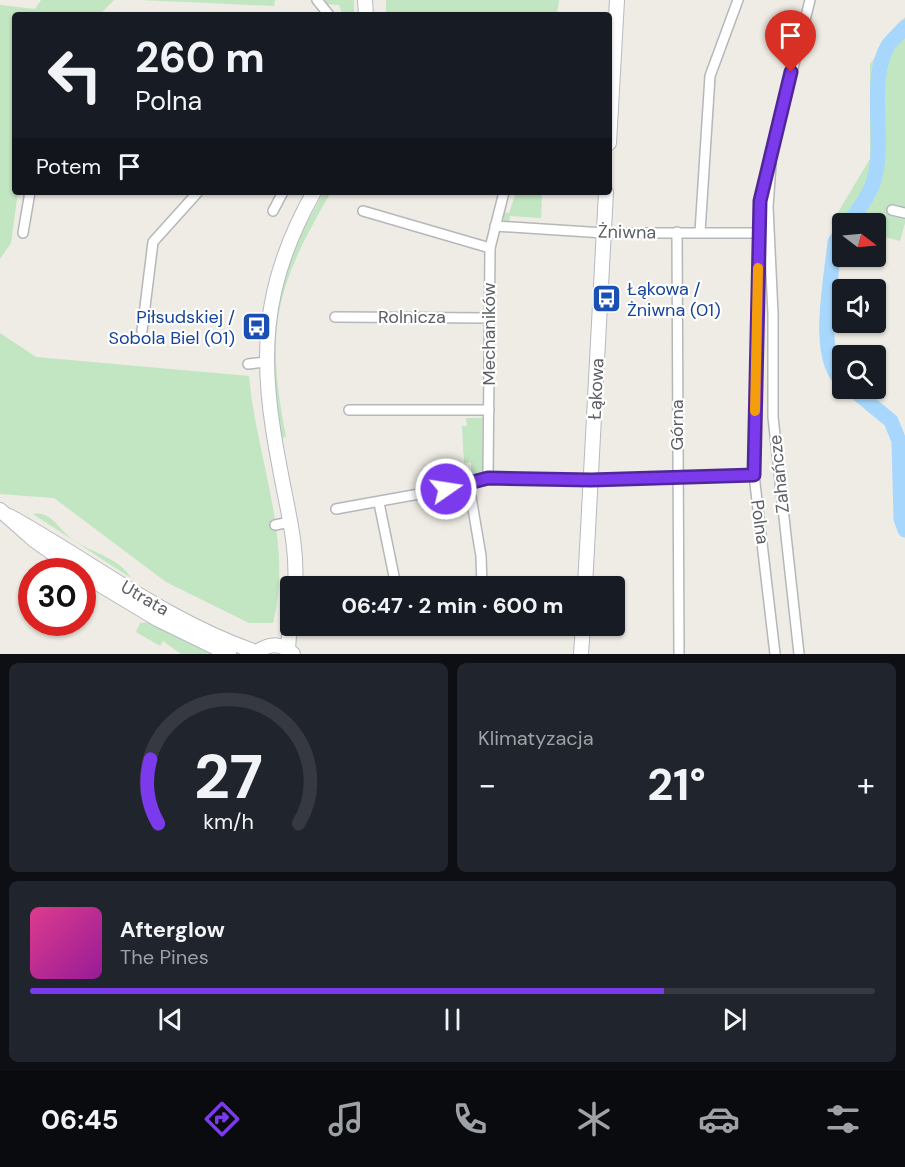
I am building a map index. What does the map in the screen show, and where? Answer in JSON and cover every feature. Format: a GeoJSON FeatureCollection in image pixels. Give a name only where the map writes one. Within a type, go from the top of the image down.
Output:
{"type":"FeatureCollection","features":[{"type":"Feature","properties":{"kind":"street"},"geometry":{"type":"LineString","coordinates":[[317,0],[327,12]]}},
{"type":"Feature","properties":{"kind":"street"},"geometry":{"type":"LineString","coordinates":[[612,89],[617,0]]}},
{"type":"Feature","properties":{"kind":"street"},"geometry":{"type":"LineString","coordinates":[[700,231],[710,76],[738,0]]}},
{"type":"Feature","properties":{"kind":"street","name":"Polna"},"geometry":{"type":"LineString","coordinates":[[775,654],[754,475],[759,233],[762,188],[770,150],[810,0]]}},
{"type":"Feature","properties":{"kind":"street","name":"Zahańcze"},"geometry":{"type":"LineString","coordinates":[[770,150],[768,207],[774,314],[773,417],[800,654]]}},
{"type":"Feature","properties":{"kind":"street"},"geometry":{"type":"LineString","coordinates":[[23,233],[29,195]]}},
{"type":"Feature","properties":{"kind":"street"},"geometry":{"type":"LineString","coordinates":[[142,331],[153,242],[195,195]]}},
{"type":"Feature","properties":{"kind":"street"},"geometry":{"type":"LineString","coordinates":[[273,211],[282,195]]}},
{"type":"Feature","properties":{"kind":"street"},"geometry":{"type":"LineString","coordinates":[[295,576],[296,560],[290,522],[274,441],[266,362],[269,309],[279,268],[298,219],[312,195]]}},
{"type":"Feature","properties":{"kind":"street","name":"Mechaników"},"geometry":{"type":"LineString","coordinates":[[488,478],[490,249],[503,195]]}},
{"type":"Feature","properties":{"kind":"street","name":"Łąkowa"},"geometry":{"type":"LineString","coordinates":[[586,576],[606,195]]}},
{"type":"Feature","properties":{"kind":"street"},"geometry":{"type":"LineString","coordinates":[[892,210],[905,213]]}},
{"type":"Feature","properties":{"kind":"street"},"geometry":{"type":"LineString","coordinates":[[363,211],[490,249]]}},
{"type":"Feature","properties":{"kind":"street","name":"Żniwna"},"geometry":{"type":"LineString","coordinates":[[495,226],[604,233],[700,231],[759,233]]}},
{"type":"Feature","properties":{"kind":"street","name":"Górna"},"geometry":{"type":"LineString","coordinates":[[677,232],[679,654]]}},
{"type":"Feature","properties":{"kind":"street","name":"Rolnicza"},"geometry":{"type":"LineString","coordinates":[[336,316],[489,318]]}},
{"type":"Feature","properties":{"kind":"street"},"geometry":{"type":"LineString","coordinates":[[248,364],[266,362]]}},
{"type":"Feature","properties":{"kind":"street"},"geometry":{"type":"LineString","coordinates":[[349,410],[489,410]]}},
{"type":"Feature","properties":{"kind":"street"},"geometry":{"type":"LineString","coordinates":[[336,508],[469,485],[488,478],[591,480],[754,475]]}},
{"type":"Feature","properties":{"kind":"street"},"geometry":{"type":"LineString","coordinates":[[469,485],[481,556],[482,576]]}},
{"type":"Feature","properties":{"kind":"street"},"geometry":{"type":"LineString","coordinates":[[379,502],[394,576]]}},
{"type":"Feature","properties":{"kind":"street","name":"Utrata"},"geometry":{"type":"LineString","coordinates":[[4,513],[34,540],[60,558]]}},
{"type":"Feature","properties":{"kind":"street","name":"Utrata"},"geometry":{"type":"LineString","coordinates":[[4,513],[54,541],[158,607],[256,653],[285,649]]}},
{"type":"Feature","properties":{"kind":"street"},"geometry":{"type":"LineString","coordinates":[[275,525],[290,522]]}},
{"type":"Feature","properties":{"kind":"street","name":"Utrata"},"geometry":{"type":"LineString","coordinates":[[96,582],[157,619],[229,654]]}},
{"type":"Feature","properties":{"kind":"street"},"geometry":{"type":"LineString","coordinates":[[581,654],[582,636]]}},
{"type":"Feature","properties":{"kind":"green space"},"geometry":{"type":"Polygon","coordinates":[[[41,0],[114,0],[102,12],[12,12],[12,195],[18,195],[11,243],[0,259],[0,5],[35,9],[41,0]]]}},
{"type":"Feature","properties":{"kind":"green space"},"geometry":{"type":"Polygon","coordinates":[[[141,0],[275,0],[274,6],[141,0]]]}},
{"type":"Feature","properties":{"kind":"green space"},"geometry":{"type":"Polygon","coordinates":[[[324,0],[354,0],[354,12],[342,12],[339,5],[324,4],[324,0]]]}},
{"type":"Feature","properties":{"kind":"green space"},"geometry":{"type":"Polygon","coordinates":[[[386,0],[559,0],[557,12],[386,12],[386,0]]]}},
{"type":"Feature","properties":{"kind":"green space"},"geometry":{"type":"Polygon","coordinates":[[[905,17],[905,223],[900,241],[886,238],[886,213],[838,213],[870,159],[870,64],[905,17]]]}},
{"type":"Feature","properties":{"kind":"green space"},"geometry":{"type":"Polygon","coordinates":[[[322,195],[329,195],[297,255],[280,309],[276,336],[276,366],[286,437],[280,438],[274,332],[281,283],[290,256],[322,195]]]}},
{"type":"Feature","properties":{"kind":"green space"},"geometry":{"type":"Polygon","coordinates":[[[515,195],[542,195],[541,218],[510,216],[509,222],[504,221],[504,212],[509,213],[515,195]]]}},
{"type":"Feature","properties":{"kind":"green space"},"geometry":{"type":"Polygon","coordinates":[[[0,333],[36,357],[249,376],[276,530],[279,561],[278,592],[273,623],[249,623],[166,582],[54,498],[0,494],[0,333]]]}},
{"type":"Feature","properties":{"kind":"green space"},"geometry":{"type":"Polygon","coordinates":[[[466,418],[482,418],[483,474],[471,478],[471,462],[464,463],[462,426],[467,426],[466,418]]]}},
{"type":"Feature","properties":{"kind":"green space"},"geometry":{"type":"Polygon","coordinates":[[[33,514],[42,514],[50,518],[70,538],[33,514]]]}},
{"type":"Feature","properties":{"kind":"green space"},"geometry":{"type":"Polygon","coordinates":[[[73,540],[108,558],[131,578],[73,540]]]}},
{"type":"Feature","properties":{"kind":"green space"},"geometry":{"type":"Polygon","coordinates":[[[150,622],[218,654],[181,654],[163,641],[160,646],[136,632],[140,623],[150,622]]]}},
{"type":"Feature","properties":{"kind":"waterway"},"geometry":{"type":"LineString","coordinates":[[856,213],[868,195],[878,161],[878,90],[882,58],[889,44],[905,27]]}},
{"type":"Feature","properties":{"kind":"waterway"},"geometry":{"type":"LineString","coordinates":[[832,267],[827,316],[827,336],[832,364]]}},
{"type":"Feature","properties":{"kind":"waterway"},"geometry":{"type":"LineString","coordinates":[[864,399],[891,421],[899,441],[901,519],[905,530]]}},
{"type":"Feature","properties":{"kind":"slow traffic"},"geometry":{"type":"LineString","coordinates":[[755,411],[758,268]]}},
{"type":"Feature","properties":{"kind":"place","name":"Łąkowa / Żniwna (01)"},"geometry":{"type":"Point","coordinates":[606,299]}},
{"type":"Feature","properties":{"kind":"place","name":"Piłsudskiej / Sobola Biel (01)"},"geometry":{"type":"Point","coordinates":[256,327]}},
{"type":"Feature","properties":{"kind":"route"},"geometry":{"type":"LineString","coordinates":[[446,489],[469,485],[488,478],[532,477],[591,480],[754,475],[760,201],[765,172],[791,72]]}}]}
